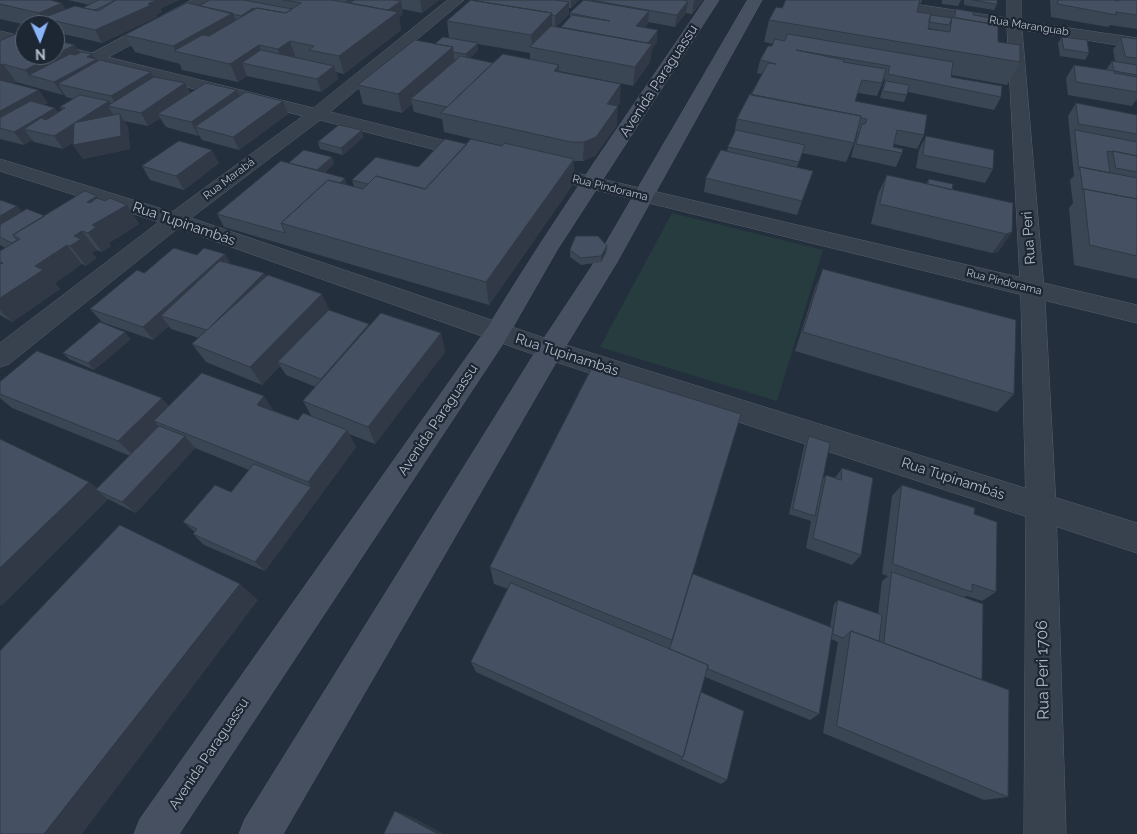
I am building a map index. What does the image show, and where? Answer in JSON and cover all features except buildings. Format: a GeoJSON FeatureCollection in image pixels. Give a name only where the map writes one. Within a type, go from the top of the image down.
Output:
{"type":"FeatureCollection","features":[{"type":"Feature","properties":{"kind":"main road","name":"Avenida Paraguassu"},"geometry":{"type":"LineString","coordinates":[[155,834],[497,332],[547,248],[712,0]]}},
{"type":"Feature","properties":{"kind":"main road"},"geometry":{"type":"LineString","coordinates":[[260,834],[550,350],[606,262],[755,0]]}},
{"type":"Feature","properties":{"kind":"street"},"geometry":{"type":"LineString","coordinates":[[96,58],[202,0]]}},
{"type":"Feature","properties":{"kind":"street","name":"Rua Marabá"},"geometry":{"type":"LineString","coordinates":[[0,357],[175,220],[317,114],[457,0]]}},
{"type":"Feature","properties":{"kind":"street","name":"Rua Maranguab"},"geometry":{"type":"LineString","coordinates":[[862,0],[1137,43]]}},
{"type":"Feature","properties":{"kind":"street","name":"Rua Peri"},"geometry":{"type":"LineString","coordinates":[[1014,0],[1014,23],[1033,290],[1041,507]]}},
{"type":"Feature","properties":{"kind":"street"},"geometry":{"type":"LineString","coordinates":[[0,36],[15,40]]}},
{"type":"Feature","properties":{"kind":"street","name":"Rua Pindorama"},"geometry":{"type":"LineString","coordinates":[[65,51],[643,196],[1137,314]]}},
{"type":"Feature","properties":{"kind":"street","name":"Rua Tupinambás"},"geometry":{"type":"LineString","coordinates":[[0,165],[175,220],[550,350],[1137,538]]}},
{"type":"Feature","properties":{"kind":"street","name":"Rua Peri 1706"},"geometry":{"type":"LineString","coordinates":[[1041,507],[1046,834]]}},
{"type":"Feature","properties":{"kind":"green space"},"geometry":{"type":"Polygon","coordinates":[[[672,213],[823,250],[777,401],[600,347],[672,213]]]}}]}
